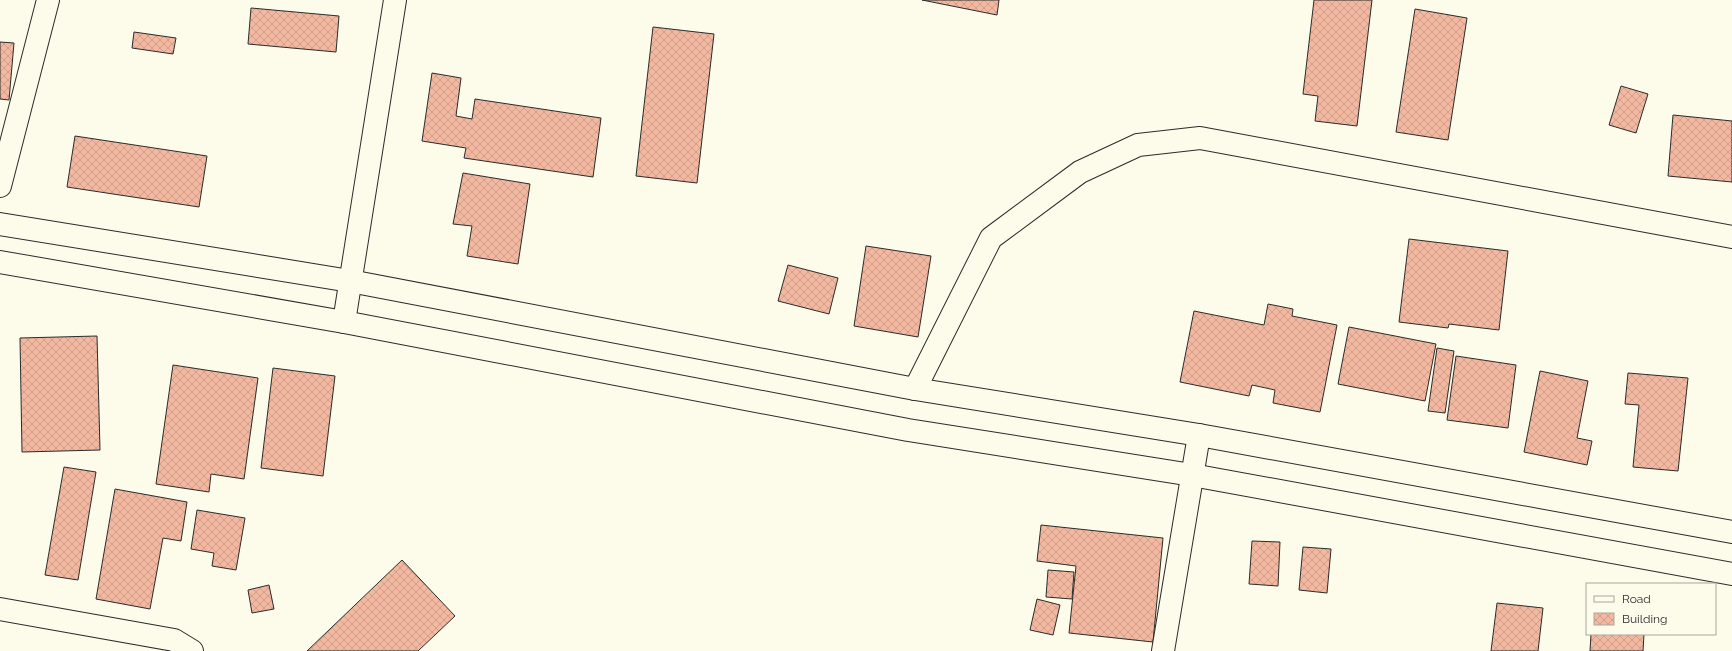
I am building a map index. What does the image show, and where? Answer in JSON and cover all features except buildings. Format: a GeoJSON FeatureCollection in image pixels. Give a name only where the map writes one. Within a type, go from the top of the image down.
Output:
{"type":"FeatureCollection","features":[{"type":"Feature","properties":{"kind":"street"},"geometry":{"type":"LineString","coordinates":[[0,186],[48,0]]}},
{"type":"Feature","properties":{"kind":"street"},"geometry":{"type":"LineString","coordinates":[[344,322],[395,0]]}},
{"type":"Feature","properties":{"kind":"street"},"geometry":{"type":"LineString","coordinates":[[915,389],[991,238],[1080,172],[1138,145],[1200,138],[1732,237]]}},
{"type":"Feature","properties":{"kind":"street"},"geometry":{"type":"LineString","coordinates":[[0,224],[350,282],[915,389],[1199,435],[1732,532]]}},
{"type":"Feature","properties":{"kind":"street"},"geometry":{"type":"LineString","coordinates":[[0,262],[344,322],[908,430],[1192,476],[1732,574]]}},
{"type":"Feature","properties":{"kind":"street"},"geometry":{"type":"LineString","coordinates":[[1163,651],[1199,435]]}},
{"type":"Feature","properties":{"kind":"street"},"geometry":{"type":"LineString","coordinates":[[0,609],[174,640],[192,651]]}}]}
